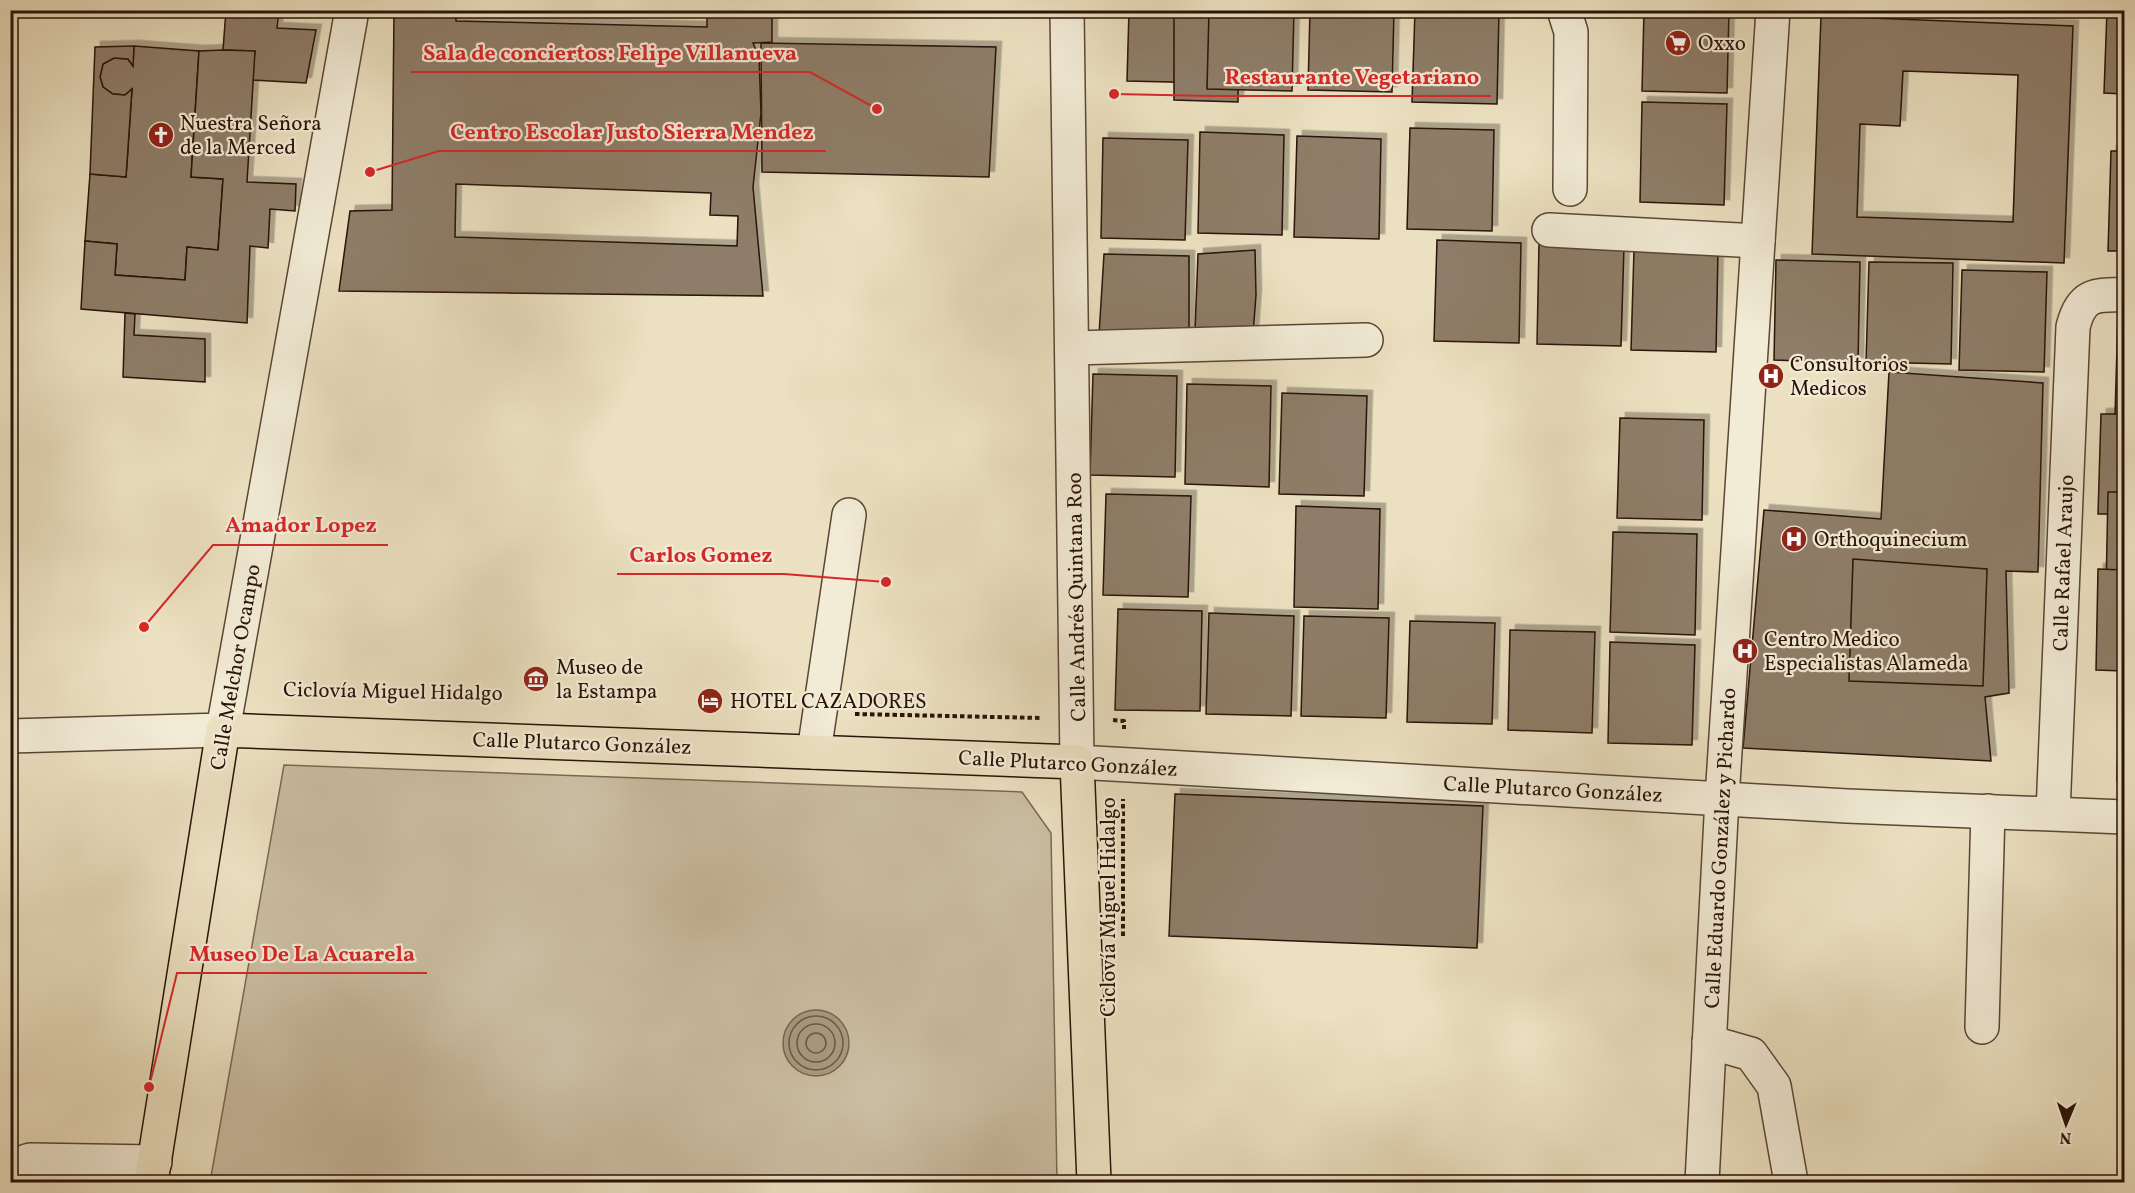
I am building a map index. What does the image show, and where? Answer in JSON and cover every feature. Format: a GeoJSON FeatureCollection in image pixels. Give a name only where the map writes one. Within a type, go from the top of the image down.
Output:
{"type":"FeatureCollection","features":[{"type":"Feature","properties":{"kind":"main road","name":"Calle Plutarco González"},"geometry":{"type":"LineString","coordinates":[[224,730],[1077,762]]}},
{"type":"Feature","properties":{"kind":"main road","name":"Calle Melchor Ocampo"},"geometry":{"type":"LineString","coordinates":[[142,1175],[224,730]]}},
{"type":"Feature","properties":{"kind":"main road","name":"Calle Andrés Quintana Roo"},"geometry":{"type":"LineString","coordinates":[[1077,762],[1094,1182]]}},
{"type":"Feature","properties":{"kind":"street","name":"Calle Melchor Ocampo"},"geometry":{"type":"LineString","coordinates":[[224,730],[352,10]]}},
{"type":"Feature","properties":{"kind":"street","name":"Calle Andrés Quintana Roo"},"geometry":{"type":"LineString","coordinates":[[1067,10],[1077,762]]}},
{"type":"Feature","properties":{"kind":"street"},"geometry":{"type":"LineString","coordinates":[[1564,10],[1571,32],[1570,189]]}},
{"type":"Feature","properties":{"kind":"street","name":"Calle Eduardo González y Pichardo"},"geometry":{"type":"LineString","coordinates":[[1702,1182],[1722,798],[1773,10]]}},
{"type":"Feature","properties":{"kind":"street"},"geometry":{"type":"LineString","coordinates":[[1550,230],[1758,241]]}},
{"type":"Feature","properties":{"kind":"street","name":"Calle Rafael Araujo"},"geometry":{"type":"LineString","coordinates":[[2053,813],[2072,344],[2077,313],[2084,302],[2094,296],[2124,295]]}},
{"type":"Feature","properties":{"kind":"street"},"geometry":{"type":"LineString","coordinates":[[1072,348],[1365,340]]}},
{"type":"Feature","properties":{"kind":"street"},"geometry":{"type":"LineString","coordinates":[[814,752],[849,515]]}},
{"type":"Feature","properties":{"kind":"street","name":"Calle Plutarco González"},"geometry":{"type":"LineString","coordinates":[[10,736],[224,730]]}},
{"type":"Feature","properties":{"kind":"street","name":"Calle Plutarco González"},"geometry":{"type":"LineString","coordinates":[[1077,762],[1847,806],[2124,817]]}},
{"type":"Feature","properties":{"kind":"street"},"geometry":{"type":"LineString","coordinates":[[1982,1027],[1988,811]]}},
{"type":"Feature","properties":{"kind":"street"},"geometry":{"type":"LineString","coordinates":[[1709,1042],[1751,1053],[1774,1086],[1791,1182]]}},
{"type":"Feature","properties":{"kind":"street"},"geometry":{"type":"LineString","coordinates":[[13,1182],[15,1168],[21,1162],[30,1160],[142,1175]]}},
{"type":"Feature","properties":{"kind":"path","name":"Ciclovía Miguel Hidalgo"},"geometry":{"type":"LineString","coordinates":[[818,714],[1124,721],[1123,944]]}},
{"type":"Feature","properties":{"kind":"shaded area"},"geometry":{"type":"Polygon","coordinates":[[[284,765],[1022,792],[1051,833],[1057,1182],[210,1182],[284,765]]]}},
{"type":"Feature","properties":{"kind":"water"},"geometry":{"type":"Polygon","coordinates":[[[816,1010],[828,1013],[839,1020],[846,1031],[849,1043],[846,1055],[839,1066],[828,1073],[816,1076],[804,1073],[793,1066],[786,1055],[783,1043],[786,1031],[793,1020],[804,1013],[816,1010]]]}},
{"type":"Feature","properties":{"kind":"building"},"geometry":{"type":"Polygon","coordinates":[[[226,10],[279,10],[277,28],[316,30],[306,83],[252,80],[255,51],[223,50],[226,10]]]}},
{"type":"Feature","properties":{"kind":"building"},"geometry":{"type":"Polygon","coordinates":[[[288,10],[314,10],[305,16],[292,14],[288,10]]]}},
{"type":"Feature","properties":{"kind":"building"},"geometry":{"type":"Polygon","coordinates":[[[394,10],[456,10],[456,21],[707,27],[707,10],[772,10],[772,42],[753,43],[759,57],[761,113],[753,187],[763,296],[339,291],[350,211],[392,210],[394,10]],[[456,184],[455,237],[737,246],[738,216],[710,215],[711,193],[456,184]]]}},
{"type":"Feature","properties":{"kind":"building"},"geometry":{"type":"Polygon","coordinates":[[[1129,10],[1214,10],[1212,83],[1127,81],[1129,10]]]}},
{"type":"Feature","properties":{"kind":"building"},"geometry":{"type":"Polygon","coordinates":[[[1174,10],[1239,10],[1238,102],[1174,100],[1174,10]]]}},
{"type":"Feature","properties":{"kind":"building"},"geometry":{"type":"Polygon","coordinates":[[[1209,10],[1294,10],[1292,91],[1207,89],[1209,10]]]}},
{"type":"Feature","properties":{"kind":"building"},"geometry":{"type":"Polygon","coordinates":[[[1310,10],[1394,10],[1392,92],[1308,90],[1310,10]]]}},
{"type":"Feature","properties":{"kind":"building"},"geometry":{"type":"Polygon","coordinates":[[[1415,10],[1499,10],[1497,104],[1412,102],[1415,10]]]}},
{"type":"Feature","properties":{"kind":"building"},"geometry":{"type":"Polygon","coordinates":[[[1644,10],[1729,10],[1727,93],[1642,91],[1644,10]]]}},
{"type":"Feature","properties":{"kind":"building"},"geometry":{"type":"Polygon","coordinates":[[[2107,10],[2124,10],[2124,94],[2104,93],[2107,10]]]}},
{"type":"Feature","properties":{"kind":"building"},"geometry":{"type":"Polygon","coordinates":[[[1821,16],[2073,26],[2064,263],[1812,254],[1821,16]],[[1903,71],[1900,126],[1860,124],[1857,217],[2013,222],[2018,75],[1903,71]]]}},
{"type":"Feature","properties":{"kind":"building"},"geometry":{"type":"Polygon","coordinates":[[[761,43],[996,47],[989,177],[762,172],[761,43]]]}},
{"type":"Feature","properties":{"kind":"building","name":"Nuestra Señora de la Merced"},"geometry":{"type":"Polygon","coordinates":[[[134,46],[199,51],[191,177],[223,179],[218,250],[187,247],[185,280],[115,275],[117,244],[85,241],[90,174],[126,177],[132,89],[125,95],[113,94],[103,87],[100,77],[103,64],[114,58],[128,59],[133,66],[134,46]]]}},
{"type":"Feature","properties":{"kind":"building"},"geometry":{"type":"Polygon","coordinates":[[[134,46],[133,66],[128,59],[114,58],[103,64],[100,77],[103,87],[113,94],[125,95],[132,89],[126,177],[90,174],[95,47],[134,46]]]}},
{"type":"Feature","properties":{"kind":"building"},"geometry":{"type":"Polygon","coordinates":[[[199,51],[255,51],[247,182],[296,184],[295,211],[270,209],[268,248],[250,246],[247,323],[81,309],[85,241],[117,244],[115,275],[185,280],[187,247],[218,250],[223,179],[191,177],[199,51]]]}},
{"type":"Feature","properties":{"kind":"building"},"geometry":{"type":"Polygon","coordinates":[[[1642,102],[1727,104],[1724,205],[1640,202],[1642,102]]]}},
{"type":"Feature","properties":{"kind":"building"},"geometry":{"type":"Polygon","coordinates":[[[1410,128],[1494,130],[1492,231],[1407,229],[1410,128]]]}},
{"type":"Feature","properties":{"kind":"building"},"geometry":{"type":"Polygon","coordinates":[[[1200,132],[1284,135],[1282,235],[1198,233],[1200,132]]]}},
{"type":"Feature","properties":{"kind":"building"},"geometry":{"type":"Polygon","coordinates":[[[1297,136],[1381,139],[1379,239],[1294,237],[1297,136]]]}},
{"type":"Feature","properties":{"kind":"building"},"geometry":{"type":"Polygon","coordinates":[[[1103,138],[1188,140],[1185,240],[1101,238],[1103,138]]]}},
{"type":"Feature","properties":{"kind":"building"},"geometry":{"type":"Polygon","coordinates":[[[2111,151],[2124,151],[2124,251],[2108,251],[2111,151]]]}},
{"type":"Feature","properties":{"kind":"building"},"geometry":{"type":"Polygon","coordinates":[[[1437,240],[1521,243],[1519,343],[1434,341],[1437,240]]]}},
{"type":"Feature","properties":{"kind":"building"},"geometry":{"type":"Polygon","coordinates":[[[1539,243],[1624,246],[1621,346],[1537,344],[1539,243]]]}},
{"type":"Feature","properties":{"kind":"building"},"geometry":{"type":"Polygon","coordinates":[[[1255,250],[1256,295],[1253,334],[1195,331],[1198,254],[1255,250]]]}},
{"type":"Feature","properties":{"kind":"building"},"geometry":{"type":"Polygon","coordinates":[[[1634,250],[1718,251],[1716,352],[1631,350],[1634,250]]]}},
{"type":"Feature","properties":{"kind":"building"},"geometry":{"type":"Polygon","coordinates":[[[1104,254],[1189,256],[1189,332],[1099,335],[1104,254]]]}},
{"type":"Feature","properties":{"kind":"building"},"geometry":{"type":"Polygon","coordinates":[[[1776,260],[1860,262],[1858,363],[1774,360],[1776,260]]]}},
{"type":"Feature","properties":{"kind":"building"},"geometry":{"type":"Polygon","coordinates":[[[1869,262],[1953,263],[1951,364],[1866,362],[1869,262]]]}},
{"type":"Feature","properties":{"kind":"building"},"geometry":{"type":"Polygon","coordinates":[[[1962,270],[2047,272],[2044,372],[1959,370],[1962,270]]]}},
{"type":"Feature","properties":{"kind":"building"},"geometry":{"type":"Polygon","coordinates":[[[125,313],[135,314],[134,335],[205,339],[205,382],[123,377],[125,313]]]}},
{"type":"Feature","properties":{"kind":"building"},"geometry":{"type":"Polygon","coordinates":[[[2118,314],[2124,314],[2124,415],[2115,415],[2118,314]]]}},
{"type":"Feature","properties":{"kind":"building"},"geometry":{"type":"Polygon","coordinates":[[[1889,372],[2043,383],[2038,572],[2006,571],[2009,693],[1985,697],[1991,761],[1743,748],[1764,510],[1881,519],[1889,372]]]}},
{"type":"Feature","properties":{"kind":"building"},"geometry":{"type":"Polygon","coordinates":[[[1093,374],[1177,376],[1175,477],[1090,475],[1093,374]]]}},
{"type":"Feature","properties":{"kind":"building"},"geometry":{"type":"Polygon","coordinates":[[[1187,384],[1271,386],[1269,487],[1185,484],[1187,384]]]}},
{"type":"Feature","properties":{"kind":"building"},"geometry":{"type":"Polygon","coordinates":[[[1282,393],[1367,396],[1364,496],[1279,494],[1282,393]]]}},
{"type":"Feature","properties":{"kind":"building"},"geometry":{"type":"Polygon","coordinates":[[[2101,414],[2124,414],[2124,514],[2098,514],[2101,414]]]}},
{"type":"Feature","properties":{"kind":"building"},"geometry":{"type":"Polygon","coordinates":[[[1620,418],[1704,420],[1702,520],[1617,518],[1620,418]]]}},
{"type":"Feature","properties":{"kind":"building"},"geometry":{"type":"Polygon","coordinates":[[[2108,492],[2124,492],[2124,593],[2106,592],[2108,492]]]}},
{"type":"Feature","properties":{"kind":"building"},"geometry":{"type":"Polygon","coordinates":[[[1106,494],[1191,496],[1188,597],[1103,595],[1106,494]]]}},
{"type":"Feature","properties":{"kind":"building"},"geometry":{"type":"Polygon","coordinates":[[[1296,506],[1380,509],[1378,609],[1294,607],[1296,506]]]}},
{"type":"Feature","properties":{"kind":"building"},"geometry":{"type":"Polygon","coordinates":[[[1613,532],[1697,534],[1695,635],[1610,632],[1613,532]]]}},
{"type":"Feature","properties":{"kind":"building"},"geometry":{"type":"Polygon","coordinates":[[[1853,559],[1987,569],[1983,686],[1849,681],[1853,559]]]}},
{"type":"Feature","properties":{"kind":"building"},"geometry":{"type":"Polygon","coordinates":[[[2098,569],[2124,570],[2124,671],[2096,670],[2098,569]]]}},
{"type":"Feature","properties":{"kind":"building"},"geometry":{"type":"Polygon","coordinates":[[[1118,609],[1202,611],[1200,711],[1115,710],[1118,609]]]}},
{"type":"Feature","properties":{"kind":"building"},"geometry":{"type":"Polygon","coordinates":[[[1209,613],[1294,616],[1291,716],[1206,714],[1209,613]]]}},
{"type":"Feature","properties":{"kind":"building"},"geometry":{"type":"Polygon","coordinates":[[[1304,616],[1389,618],[1386,718],[1301,716],[1304,616]]]}},
{"type":"Feature","properties":{"kind":"building"},"geometry":{"type":"Polygon","coordinates":[[[1410,621],[1495,623],[1492,724],[1407,722],[1410,621]]]}},
{"type":"Feature","properties":{"kind":"building"},"geometry":{"type":"Polygon","coordinates":[[[1510,630],[1595,632],[1592,733],[1508,730],[1510,630]]]}},
{"type":"Feature","properties":{"kind":"building"},"geometry":{"type":"Polygon","coordinates":[[[1610,642],[1695,645],[1692,745],[1608,743],[1610,642]]]}},
{"type":"Feature","properties":{"kind":"building"},"geometry":{"type":"Polygon","coordinates":[[[2120,680],[2124,680],[2124,781],[2117,780],[2120,680]]]}},
{"type":"Feature","properties":{"kind":"building"},"geometry":{"type":"Polygon","coordinates":[[[1175,794],[1483,806],[1477,948],[1169,936],[1175,794]]]}},
{"type":"Feature","properties":{"kind":"building"},"geometry":{"type":"Polygon","coordinates":[[[75,1170],[86,1182],[60,1182],[75,1170]]]}},
{"type":"Feature","properties":{"kind":"place","name":"Oxxo"},"geometry":{"type":"Point","coordinates":[1678,43]}},
{"type":"Feature","properties":{"kind":"place","name":"Restaurante Vegetariano"},"geometry":{"type":"Point","coordinates":[1114,94]}},
{"type":"Feature","properties":{"kind":"place","name":"Sala de conciertos: Felipe Villanueva"},"geometry":{"type":"Point","coordinates":[877,109]}},
{"type":"Feature","properties":{"kind":"place","name":"Nuestra Señora de la Merced"},"geometry":{"type":"Point","coordinates":[161,135]}},
{"type":"Feature","properties":{"kind":"place","name":"Centro Escolar Justo Sierra Mendez"},"geometry":{"type":"Point","coordinates":[370,172]}},
{"type":"Feature","properties":{"kind":"place","name":"Consultorios Medicos"},"geometry":{"type":"Point","coordinates":[1771,376]}},
{"type":"Feature","properties":{"kind":"place","name":"Orthoquinecium"},"geometry":{"type":"Point","coordinates":[1794,539]}},
{"type":"Feature","properties":{"kind":"place","name":"Carlos Gomez"},"geometry":{"type":"Point","coordinates":[886,582]}},
{"type":"Feature","properties":{"kind":"place","name":"Amador Lopez"},"geometry":{"type":"Point","coordinates":[144,627]}},
{"type":"Feature","properties":{"kind":"place","name":"Centro Medico Especialistas Alameda"},"geometry":{"type":"Point","coordinates":[1745,651]}},
{"type":"Feature","properties":{"kind":"place","name":"Museo de la Estampa"},"geometry":{"type":"Point","coordinates":[536,679]}},
{"type":"Feature","properties":{"kind":"place","name":"HOTEL CAZADORES"},"geometry":{"type":"Point","coordinates":[710,701]}},
{"type":"Feature","properties":{"kind":"place","name":"Museo De La Acuarela"},"geometry":{"type":"Point","coordinates":[149,1087]}}]}
